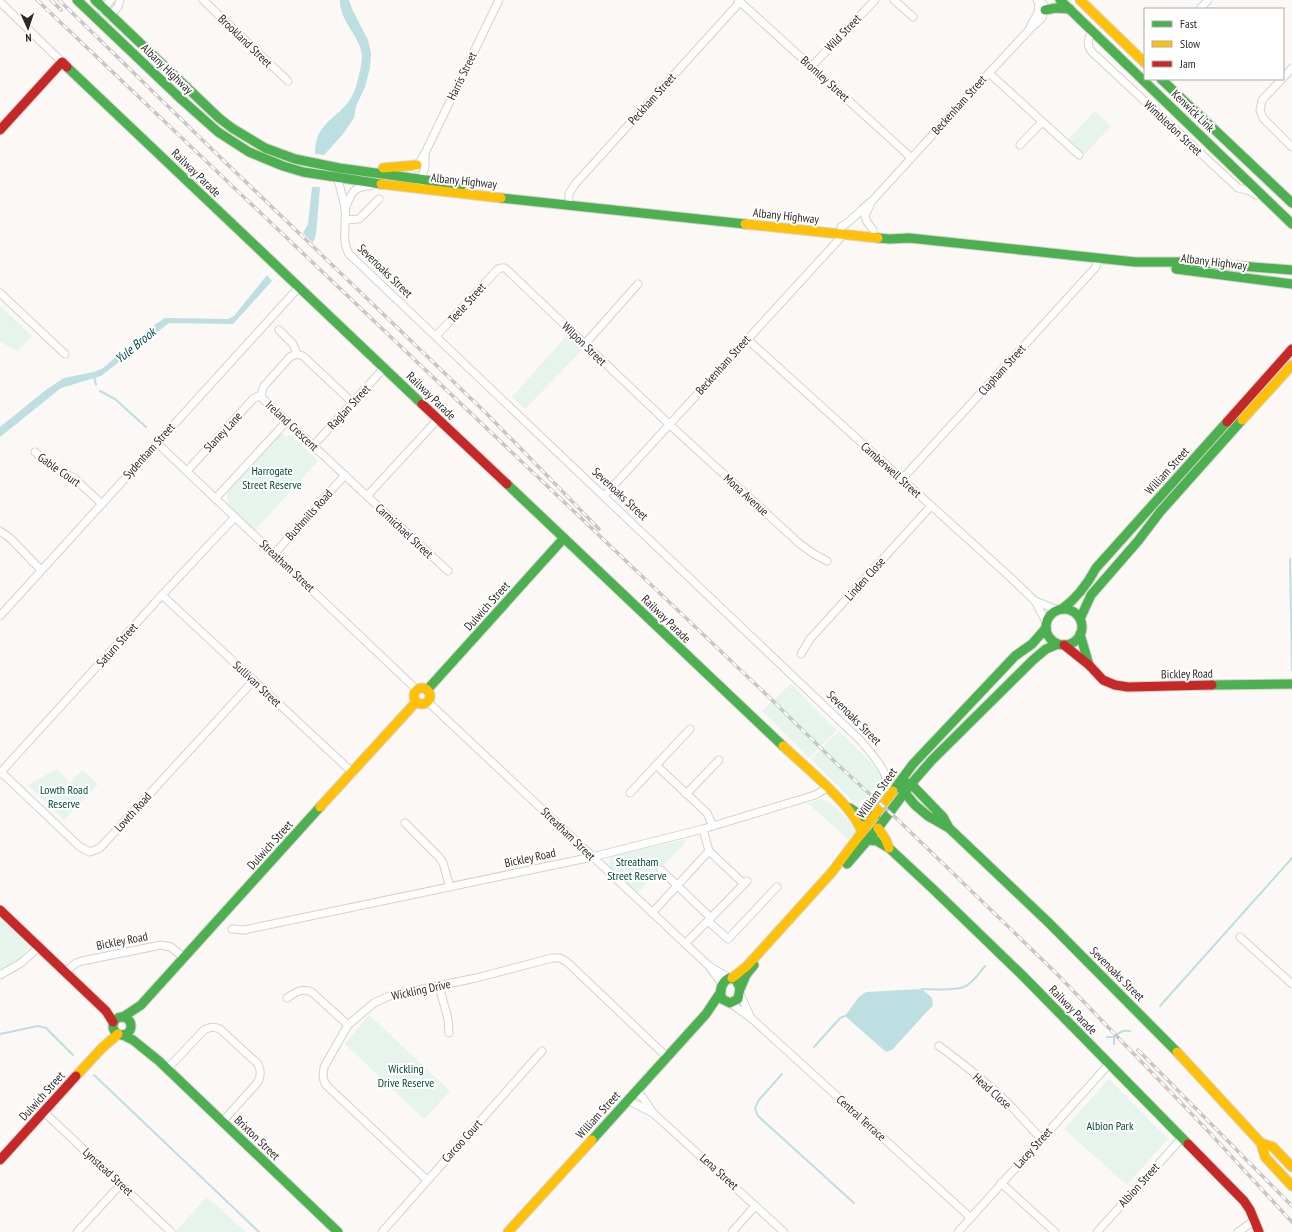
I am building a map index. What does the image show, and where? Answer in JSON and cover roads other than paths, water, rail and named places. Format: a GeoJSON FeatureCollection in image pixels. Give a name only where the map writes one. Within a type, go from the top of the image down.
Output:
{"type":"FeatureCollection","features":[{"type":"Feature","properties":{"kind":"main road","name":"Albany Highway"},"geometry":{"type":"LineString","coordinates":[[77,0],[200,117],[218,132],[238,146],[262,158],[303,172],[420,189],[842,231],[872,230],[891,232],[909,238]]}},
{"type":"Feature","properties":{"kind":"main road","name":"Albany Highway"},"geometry":{"type":"LineString","coordinates":[[95,0],[219,118],[232,128],[265,148],[299,160],[339,168],[412,178],[842,231],[890,240],[909,238],[1098,258],[1292,284]]}},
{"type":"Feature","properties":{"kind":"main road","name":"Kenwick Link"},"geometry":{"type":"LineString","coordinates":[[1060,0],[1292,224]]}},
{"type":"Feature","properties":{"kind":"main road"},"geometry":{"type":"LineString","coordinates":[[1080,0],[1144,62]]}},
{"type":"Feature","properties":{"kind":"main road"},"geometry":{"type":"LineString","coordinates":[[1045,10],[1056,8],[1070,9]]}},
{"type":"Feature","properties":{"kind":"main road"},"geometry":{"type":"LineString","coordinates":[[0,130],[62,62]]}},
{"type":"Feature","properties":{"kind":"main road","name":"Railway Parade"},"geometry":{"type":"LineString","coordinates":[[62,62],[846,806],[863,817],[876,815]]}},
{"type":"Feature","properties":{"kind":"main road","name":"Kenwick Link"},"geometry":{"type":"LineString","coordinates":[[1161,80],[1292,203]]}},
{"type":"Feature","properties":{"kind":"main road"},"geometry":{"type":"LineString","coordinates":[[339,168],[351,166],[394,168],[417,165]]}},
{"type":"Feature","properties":{"kind":"main road","name":"Albany Highway"},"geometry":{"type":"LineString","coordinates":[[1134,262],[1191,262],[1292,270]]}},
{"type":"Feature","properties":{"kind":"main road","name":"William Street"},"geometry":{"type":"LineString","coordinates":[[1060,610],[1074,600],[1087,584],[1096,568],[1292,349]]}},
{"type":"Feature","properties":{"kind":"main road","name":"William Street"},"geometry":{"type":"LineString","coordinates":[[1080,619],[1091,595],[1138,541],[1160,512],[1292,365]]}},
{"type":"Feature","properties":{"kind":"main road","name":"Dulwich Street"},"geometry":{"type":"LineString","coordinates":[[428,690],[564,538]]}},
{"type":"Feature","properties":{"kind":"main road"},"geometry":{"type":"LineString","coordinates":[[1068,609],[1074,612],[1080,619],[1082,626],[1080,634],[1074,641],[1061,644],[1049,637],[1046,625],[1052,613],[1060,610],[1068,609]]}},
{"type":"Feature","properties":{"kind":"main road","name":"William Street"},"geometry":{"type":"LineString","coordinates":[[706,1014],[738,999],[740,991],[750,970],[865,836],[876,815],[923,753],[1015,656],[1037,640],[1046,625]]}},
{"type":"Feature","properties":{"kind":"main road","name":"Bickley Road"},"geometry":{"type":"LineString","coordinates":[[1080,634],[1089,665]]}},
{"type":"Feature","properties":{"kind":"main road","name":"William Street"},"geometry":{"type":"LineString","coordinates":[[508,1232],[706,1014],[726,979],[731,978],[747,966],[865,836],[878,828],[911,784],[932,760],[1033,660],[1046,650],[1061,644]]}},
{"type":"Feature","properties":{"kind":"main road","name":"Bickley Road"},"geometry":{"type":"LineString","coordinates":[[1061,644],[1089,665],[1103,680],[1115,685],[1128,687],[1292,684]]}},
{"type":"Feature","properties":{"kind":"main road"},"geometry":{"type":"LineString","coordinates":[[424,688],[428,690],[430,696],[428,702],[421,704],[416,702],[414,696],[417,690],[424,688]]}},
{"type":"Feature","properties":{"kind":"main road","name":"Dulwich Street"},"geometry":{"type":"LineString","coordinates":[[0,1160],[102,1048],[118,1026],[184,958],[416,702]]}},
{"type":"Feature","properties":{"kind":"main road","name":"Sevenoaks Street"},"geometry":{"type":"LineString","coordinates":[[949,828],[943,817],[911,784],[900,782],[904,794],[937,822],[949,828],[1048,922],[1155,1029],[1260,1143],[1265,1157],[1291,1184]]}},
{"type":"Feature","properties":{"kind":"main road","name":"Railway Parade"},"geometry":{"type":"LineString","coordinates":[[846,806],[865,836],[878,841],[889,848],[992,945],[1235,1194],[1254,1228]]}},
{"type":"Feature","properties":{"kind":"main road","name":"Railway Parade"},"geometry":{"type":"LineString","coordinates":[[878,828],[886,840],[889,848]]}},
{"type":"Feature","properties":{"kind":"main road","name":"Brixton Street"},"geometry":{"type":"LineString","coordinates":[[0,910],[106,1011],[118,1026],[159,1061],[338,1232]]}},
{"type":"Feature","properties":{"kind":"main road"},"geometry":{"type":"LineString","coordinates":[[731,978],[738,981],[740,991]]}},
{"type":"Feature","properties":{"kind":"main road"},"geometry":{"type":"LineString","coordinates":[[721,988],[722,999],[729,1003]]}},
{"type":"Feature","properties":{"kind":"main road","name":"Dulwich Street"},"geometry":{"type":"LineString","coordinates":[[131,1026],[141,1004]]}},
{"type":"Feature","properties":{"kind":"main road","name":"Brixton Street"},"geometry":{"type":"LineString","coordinates":[[118,1026],[128,1020],[131,1026],[159,1061]]}},
{"type":"Feature","properties":{"kind":"main road"},"geometry":{"type":"LineString","coordinates":[[118,1026],[128,1033],[131,1026]]}},
{"type":"Feature","properties":{"kind":"main road","name":"Sevenoaks Street"},"geometry":{"type":"LineString","coordinates":[[1260,1143],[1274,1147],[1292,1166]]}},
{"type":"Feature","properties":{"kind":"street"},"geometry":{"type":"LineString","coordinates":[[99,20],[107,11],[111,0]]}},
{"type":"Feature","properties":{"kind":"street"},"geometry":{"type":"LineString","coordinates":[[107,11],[118,7],[120,0]]}},
{"type":"Feature","properties":{"kind":"street","name":"Brookland Street"},"geometry":{"type":"LineString","coordinates":[[203,0],[288,81]]}},
{"type":"Feature","properties":{"kind":"street","name":"Harris Street"},"geometry":{"type":"LineString","coordinates":[[406,187],[425,152],[499,0]]}},
{"type":"Feature","properties":{"kind":"street","name":"Wild Street"},"geometry":{"type":"LineString","coordinates":[[811,67],[875,0]]}},
{"type":"Feature","properties":{"kind":"street"},"geometry":{"type":"LineString","coordinates":[[894,0],[913,17]]}},
{"type":"Feature","properties":{"kind":"street"},"geometry":{"type":"LineString","coordinates":[[1201,8],[1208,0]]}},
{"type":"Feature","properties":{"kind":"street","name":"Bromley Street"},"geometry":{"type":"LineString","coordinates":[[739,1],[910,158]]}},
{"type":"Feature","properties":{"kind":"street","name":"Peckham Street"},"geometry":{"type":"LineString","coordinates":[[569,198],[569,193],[576,183],[739,1]]}},
{"type":"Feature","properties":{"kind":"street"},"geometry":{"type":"LineString","coordinates":[[1038,1],[1043,4],[1045,10]]}},
{"type":"Feature","properties":{"kind":"street"},"geometry":{"type":"LineString","coordinates":[[1030,28],[1038,13],[1038,1]]}},
{"type":"Feature","properties":{"kind":"street","name":"Railway Parade"},"geometry":{"type":"LineString","coordinates":[[0,2],[62,62]]}},
{"type":"Feature","properties":{"kind":"street","name":"Beckenham Street"},"geometry":{"type":"LineString","coordinates":[[604,496],[747,339],[848,223],[872,201],[1030,28],[1042,18],[1045,10]]}},
{"type":"Feature","properties":{"kind":"street","name":"Wimbledon Street"},"geometry":{"type":"LineString","coordinates":[[1092,31],[1088,44],[1090,50],[1238,188],[1254,193],[1267,205],[1276,208]]}},
{"type":"Feature","properties":{"kind":"street"},"geometry":{"type":"LineString","coordinates":[[1284,76],[1292,68]]}},
{"type":"Feature","properties":{"kind":"street"},"geometry":{"type":"LineString","coordinates":[[989,73],[1078,155]]}},
{"type":"Feature","properties":{"kind":"street"},"geometry":{"type":"LineString","coordinates":[[1147,104],[1157,93],[1160,80]]}},
{"type":"Feature","properties":{"kind":"street"},"geometry":{"type":"LineString","coordinates":[[1280,80],[1262,100],[1260,110],[1263,118],[1292,147]]}},
{"type":"Feature","properties":{"kind":"street"},"geometry":{"type":"LineString","coordinates":[[1020,145],[1042,122]]}},
{"type":"Feature","properties":{"kind":"street","name":"Harris Street"},"geometry":{"type":"LineString","coordinates":[[420,189],[425,166],[425,152]]}},
{"type":"Feature","properties":{"kind":"street","name":"Sevenoaks Street"},"geometry":{"type":"LineString","coordinates":[[337,178],[345,209],[346,248],[349,254],[860,740],[876,757],[888,782],[891,794]]}},
{"type":"Feature","properties":{"kind":"street","name":"Sevenoaks Street"},"geometry":{"type":"LineString","coordinates":[[345,209],[352,193],[360,187],[406,187]]}},
{"type":"Feature","properties":{"kind":"street"},"geometry":{"type":"LineString","coordinates":[[345,220],[359,219],[379,199]]}},
{"type":"Feature","properties":{"kind":"street","name":"Beckenham Street"},"geometry":{"type":"LineString","coordinates":[[872,201],[865,216],[872,230]]}},
{"type":"Feature","properties":{"kind":"street","name":"Clapham Street"},"geometry":{"type":"LineString","coordinates":[[902,479],[1096,267],[1098,258]]}},
{"type":"Feature","properties":{"kind":"street","name":"Wilpon Street"},"geometry":{"type":"LineString","coordinates":[[498,269],[505,268],[584,345],[669,424]]}},
{"type":"Feature","properties":{"kind":"street","name":"Teele Street"},"geometry":{"type":"LineString","coordinates":[[436,336],[498,269]]}},
{"type":"Feature","properties":{"kind":"street"},"geometry":{"type":"LineString","coordinates":[[584,345],[638,284]]}},
{"type":"Feature","properties":{"kind":"street","name":"Sydenham Street"},"geometry":{"type":"LineString","coordinates":[[0,616],[299,287]]}},
{"type":"Feature","properties":{"kind":"street"},"geometry":{"type":"LineString","coordinates":[[0,293],[65,354]]}},
{"type":"Feature","properties":{"kind":"street"},"geometry":{"type":"LineString","coordinates":[[279,330],[294,344],[297,354],[304,356],[353,403]]}},
{"type":"Feature","properties":{"kind":"street","name":"Camberwell Street"},"geometry":{"type":"LineString","coordinates":[[747,339],[1011,578],[1034,601],[1046,625]]}},
{"type":"Feature","properties":{"kind":"street","name":"Ireland Crescent"},"geometry":{"type":"LineString","coordinates":[[297,354],[290,357],[264,386],[261,391],[261,395],[263,399],[286,421],[367,496]]}},
{"type":"Feature","properties":{"kind":"street","name":"Raglan Street"},"geometry":{"type":"LineString","coordinates":[[313,446],[384,368]]}},
{"type":"Feature","properties":{"kind":"street","name":"Slaney Lane"},"geometry":{"type":"LineString","coordinates":[[186,471],[253,399],[261,395]]}},
{"type":"Feature","properties":{"kind":"street","name":"Carmichael Street"},"geometry":{"type":"LineString","coordinates":[[438,419],[367,496],[448,571]]}},
{"type":"Feature","properties":{"kind":"street"},"geometry":{"type":"LineString","coordinates":[[215,499],[286,421]]}},
{"type":"Feature","properties":{"kind":"street","name":"Mona Avenue"},"geometry":{"type":"LineString","coordinates":[[669,424],[800,544],[827,561]]}},
{"type":"Feature","properties":{"kind":"street","name":"Streatham Street"},"geometry":{"type":"LineString","coordinates":[[157,443],[417,690]]}},
{"type":"Feature","properties":{"kind":"street","name":"Gable Court"},"geometry":{"type":"LineString","coordinates":[[35,452],[54,468],[74,478],[102,504]]}},
{"type":"Feature","properties":{"kind":"street","name":"Bushmills Road"},"geometry":{"type":"LineString","coordinates":[[274,554],[345,475]]}},
{"type":"Feature","properties":{"kind":"street","name":"Linden Close"},"geometry":{"type":"LineString","coordinates":[[800,654],[810,639],[931,506]]}},
{"type":"Feature","properties":{"kind":"street","name":"Saturn Street"},"geometry":{"type":"LineString","coordinates":[[1,773],[162,595],[235,517]]}},
{"type":"Feature","properties":{"kind":"street"},"geometry":{"type":"LineString","coordinates":[[0,531],[10,538],[41,570]]}},
{"type":"Feature","properties":{"kind":"street","name":"Sullivan Street"},"geometry":{"type":"LineString","coordinates":[[162,595],[352,772]]}},
{"type":"Feature","properties":{"kind":"street","name":"Camberwell Street"},"geometry":{"type":"LineString","coordinates":[[1034,601],[1060,610]]}},
{"type":"Feature","properties":{"kind":"street","name":"Lowth Road"},"geometry":{"type":"LineString","coordinates":[[1,773],[80,847],[90,852],[100,848],[254,680]]}},
{"type":"Feature","properties":{"kind":"street","name":"Streatham Street"},"geometry":{"type":"LineString","coordinates":[[428,702],[709,966],[731,978]]}},
{"type":"Feature","properties":{"kind":"street"},"geometry":{"type":"LineString","coordinates":[[630,793],[690,729]]}},
{"type":"Feature","properties":{"kind":"street"},"geometry":{"type":"LineString","coordinates":[[686,794],[719,760]]}},
{"type":"Feature","properties":{"kind":"street"},"geometry":{"type":"LineString","coordinates":[[656,765],[707,813],[713,826]]}},
{"type":"Feature","properties":{"kind":"street","name":"Bickley Road"},"geometry":{"type":"LineString","coordinates":[[232,929],[244,930],[592,857],[703,829],[820,793],[827,788]]}},
{"type":"Feature","properties":{"kind":"street"},"geometry":{"type":"LineString","coordinates":[[405,823],[439,857],[443,864],[450,887]]}},
{"type":"Feature","properties":{"kind":"street"},"geometry":{"type":"LineString","coordinates":[[685,944],[746,882],[709,851],[703,829]]}},
{"type":"Feature","properties":{"kind":"street"},"geometry":{"type":"LineString","coordinates":[[652,913],[709,851]]}},
{"type":"Feature","properties":{"kind":"street"},"geometry":{"type":"LineString","coordinates":[[661,870],[728,939],[777,887]]}},
{"type":"Feature","properties":{"kind":"street"},"geometry":{"type":"LineString","coordinates":[[1240,937],[1292,984]]}},
{"type":"Feature","properties":{"kind":"street","name":"Bickley Road"},"geometry":{"type":"LineString","coordinates":[[65,972],[76,962],[162,945],[171,947],[184,958]]}},
{"type":"Feature","properties":{"kind":"street"},"geometry":{"type":"LineString","coordinates":[[0,975],[21,963],[39,947]]}},
{"type":"Feature","properties":{"kind":"street","name":"Wickling Drive"},"geometry":{"type":"LineString","coordinates":[[427,1180],[326,1085],[323,1078],[324,1066],[348,1025],[374,1003],[389,996],[476,978],[552,958],[560,958],[567,962],[667,1056]]}},
{"type":"Feature","properties":{"kind":"street","name":"Streatham Street"},"geometry":{"type":"LineString","coordinates":[[709,966],[721,988]]}},
{"type":"Feature","properties":{"kind":"street"},"geometry":{"type":"LineString","coordinates":[[439,986],[448,1019],[449,1033]]}},
{"type":"Feature","properties":{"kind":"street"},"geometry":{"type":"LineString","coordinates":[[287,998],[297,992],[308,990],[348,1025]]}},
{"type":"Feature","properties":{"kind":"street","name":"Central Terrace"},"geometry":{"type":"LineString","coordinates":[[740,991],[751,1018]]}},
{"type":"Feature","properties":{"kind":"street","name":"Central Terrace"},"geometry":{"type":"LineString","coordinates":[[729,1003],[751,1018],[971,1218]]}},
{"type":"Feature","properties":{"kind":"street"},"geometry":{"type":"LineString","coordinates":[[167,1069],[204,1030],[209,1027],[220,1029],[258,1064],[260,1077],[258,1082],[222,1122]]}},
{"type":"Feature","properties":{"kind":"street","name":"Head Close"},"geometry":{"type":"LineString","coordinates":[[939,1046],[951,1054],[1008,1104],[1042,1139]]}},
{"type":"Feature","properties":{"kind":"street","name":"Carcoo Court"},"geometry":{"type":"LineString","coordinates":[[382,1232],[542,1051]]}},
{"type":"Feature","properties":{"kind":"street","name":"Lacey Street"},"geometry":{"type":"LineString","coordinates":[[958,1232],[1109,1064]]}},
{"type":"Feature","properties":{"kind":"street","name":"Lena Street"},"geometry":{"type":"LineString","coordinates":[[636,1091],[643,1098],[653,1113],[784,1232]]}},
{"type":"Feature","properties":{"kind":"street","name":"Lena Street"},"geometry":{"type":"LineString","coordinates":[[628,1099],[653,1113]]}},
{"type":"Feature","properties":{"kind":"street","name":"Lynstead Street"},"geometry":{"type":"LineString","coordinates":[[44,1112],[171,1232]]}},
{"type":"Feature","properties":{"kind":"street","name":"Albion Street"},"geometry":{"type":"LineString","coordinates":[[1097,1232],[1181,1139]]}},
{"type":"Feature","properties":{"kind":"street"},"geometry":{"type":"LineString","coordinates":[[1283,1177],[1292,1166]]}},
{"type":"Feature","properties":{"kind":"street"},"geometry":{"type":"LineString","coordinates":[[1001,1183],[1055,1232]]}},
{"type":"Feature","properties":{"kind":"street"},"geometry":{"type":"LineString","coordinates":[[77,1232],[121,1184]]}},
{"type":"Feature","properties":{"kind":"street"},"geometry":{"type":"LineString","coordinates":[[732,1232],[755,1206]]}},
{"type":"Feature","properties":{"kind":"street"},"geometry":{"type":"LineString","coordinates":[[1238,1232],[1254,1228]]}},
{"type":"Feature","properties":{"kind":"water"},"geometry":{"type":"Polygon","coordinates":[[[340,0],[349,0],[368,40],[371,53],[370,68],[365,87],[356,106],[354,118],[343,134],[324,155],[315,154],[318,137],[324,126],[346,105],[351,98],[361,66],[361,49],[343,15],[340,0]]]}},
{"type":"Feature","properties":{"kind":"water"},"geometry":{"type":"Polygon","coordinates":[[[312,187],[320,187],[316,234],[313,243],[303,233],[308,224],[312,187]]]}},
{"type":"Feature","properties":{"kind":"water","name":"Yule Brook"},"geometry":{"type":"Polygon","coordinates":[[[267,275],[272,281],[233,324],[169,323],[101,376],[61,388],[0,437],[0,427],[47,389],[64,378],[94,372],[103,368],[150,328],[165,318],[228,319],[234,316],[267,275]]]}},
{"type":"Feature","properties":{"kind":"water"},"geometry":{"type":"Polygon","coordinates":[[[922,989],[932,998],[933,1005],[892,1050],[886,1052],[845,1016],[858,998],[866,992],[922,989]]]}},
{"type":"Feature","properties":{"kind":"waterway"},"geometry":{"type":"LineString","coordinates":[[94,376],[96,385]]}},
{"type":"Feature","properties":{"kind":"waterway"},"geometry":{"type":"LineString","coordinates":[[100,391],[115,399],[146,427]]}},
{"type":"Feature","properties":{"kind":"waterway"},"geometry":{"type":"LineString","coordinates":[[1290,559],[1292,670]]}},
{"type":"Feature","properties":{"kind":"waterway"},"geometry":{"type":"LineString","coordinates":[[1160,1006],[1292,858]]}},
{"type":"Feature","properties":{"kind":"waterway"},"geometry":{"type":"LineString","coordinates":[[922,989],[949,989],[964,987],[973,980],[985,966]]}},
{"type":"Feature","properties":{"kind":"waterway"},"geometry":{"type":"LineString","coordinates":[[814,1047],[840,1018],[845,1016]]}},
{"type":"Feature","properties":{"kind":"waterway"},"geometry":{"type":"LineString","coordinates":[[0,1034],[38,1026],[46,1028],[73,1055]]}},
{"type":"Feature","properties":{"kind":"waterway"},"geometry":{"type":"LineString","coordinates":[[1107,1037],[1114,1037],[1121,1032],[1130,1031]]}},
{"type":"Feature","properties":{"kind":"waterway"},"geometry":{"type":"LineString","coordinates":[[1114,1037],[1114,1044]]}},
{"type":"Feature","properties":{"kind":"waterway"},"geometry":{"type":"LineString","coordinates":[[782,1074],[758,1101],[755,1109],[758,1116],[854,1203]]}},
{"type":"Feature","properties":{"kind":"waterway"},"geometry":{"type":"LineString","coordinates":[[94,1075],[259,1232]]}},
{"type":"Feature","properties":{"kind":"railway"},"geometry":{"type":"LineString","coordinates":[[37,0],[772,700],[838,765],[896,818],[1056,973],[1208,1131],[1292,1222]]}},
{"type":"Feature","properties":{"kind":"railway"},"geometry":{"type":"LineString","coordinates":[[51,0],[61,10]]}},
{"type":"Feature","properties":{"kind":"railway"},"geometry":{"type":"LineString","coordinates":[[59,0],[486,413],[599,529]]}},
{"type":"Feature","properties":{"kind":"railway"},"geometry":{"type":"LineString","coordinates":[[1138,1050],[1292,1206]]}},
{"type":"Feature","properties":{"kind":"park label","name":"Harrogate Street Reserve"},"geometry":{"type":"Point","coordinates":[272,478]}},
{"type":"Feature","properties":{"kind":"park label","name":"Lowth Road Reserve"},"geometry":{"type":"Point","coordinates":[64,797]}},
{"type":"Feature","properties":{"kind":"park label","name":"Streatham Street Reserve"},"geometry":{"type":"Point","coordinates":[637,869]}},
{"type":"Feature","properties":{"kind":"park label","name":"Wickling Drive Reserve"},"geometry":{"type":"Point","coordinates":[406,1076]}},
{"type":"Feature","properties":{"kind":"park label","name":"Albion Park"},"geometry":{"type":"Point","coordinates":[1110,1126]}}]}
